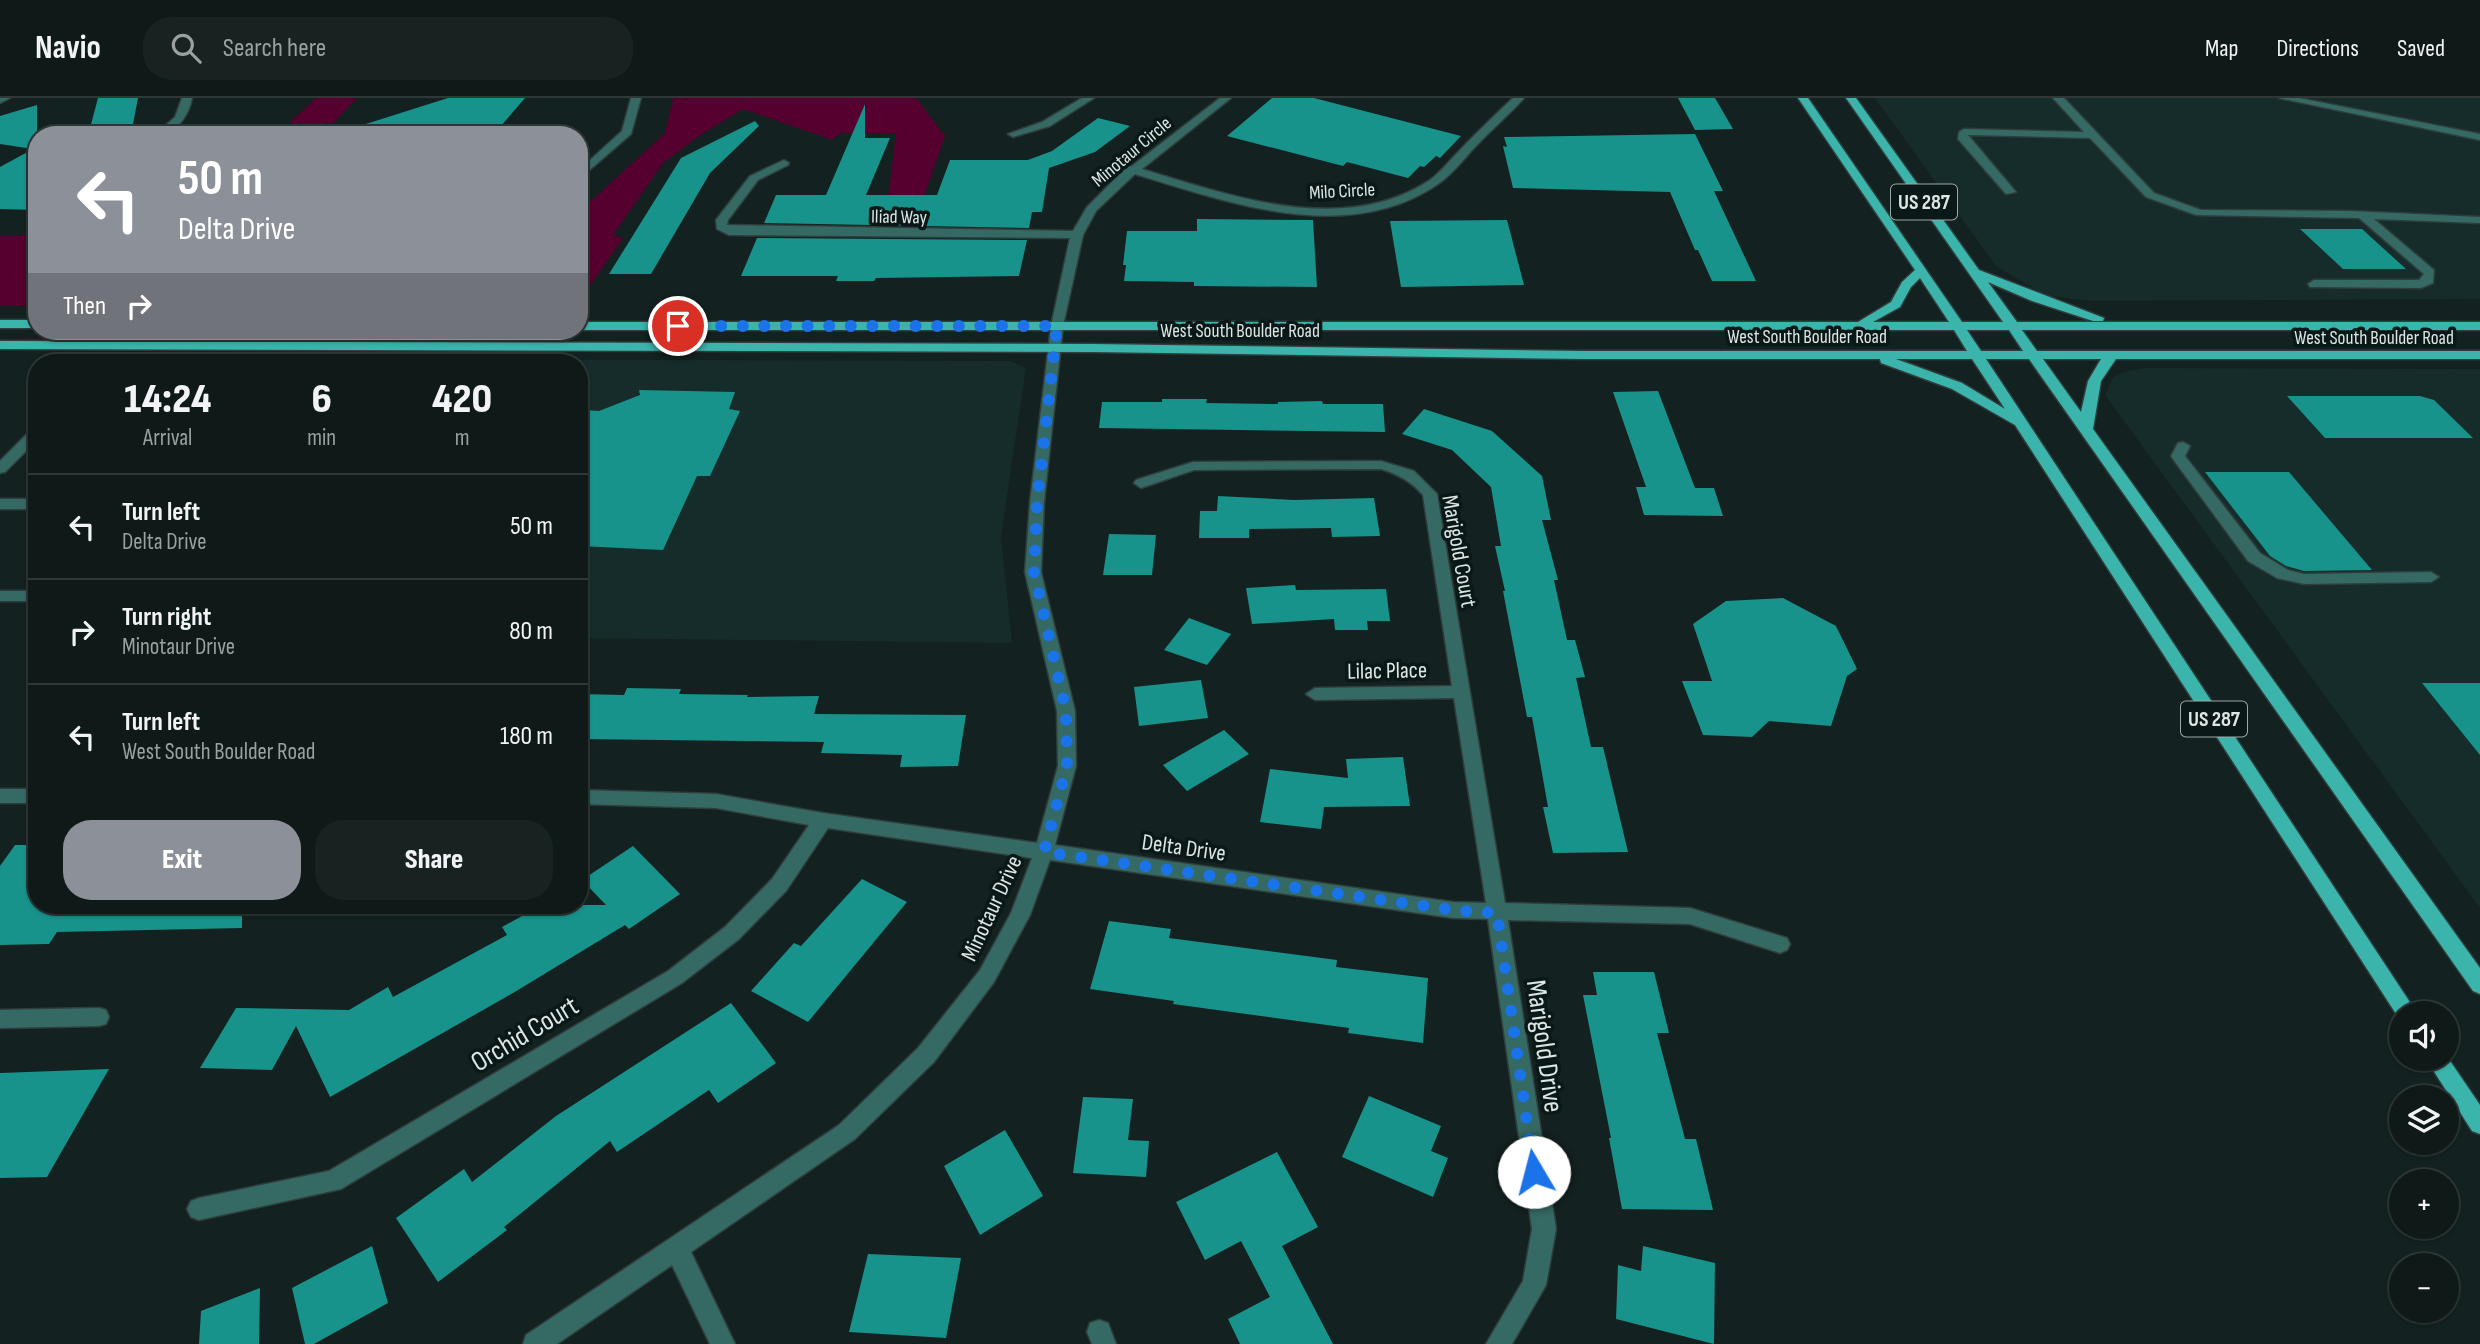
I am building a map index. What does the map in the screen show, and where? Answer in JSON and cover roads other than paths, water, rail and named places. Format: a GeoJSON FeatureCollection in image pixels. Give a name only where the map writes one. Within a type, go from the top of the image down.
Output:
{"type":"FeatureCollection","features":[{"type":"Feature","properties":{"kind":"main road","name":"US 287"},"geometry":{"type":"LineString","coordinates":[[1803,98],[1921,270],[2399,1001]]}},
{"type":"Feature","properties":{"kind":"main road","name":"US 287"},"geometry":{"type":"LineString","coordinates":[[1851,98],[2480,985]]}},
{"type":"Feature","properties":{"kind":"main road"},"geometry":{"type":"LineString","coordinates":[[1859,325],[1896,304],[1906,285],[1921,270]]}},
{"type":"Feature","properties":{"kind":"main road"},"geometry":{"type":"LineString","coordinates":[[1972,271],[2036,298],[2118,324]]}},
{"type":"Feature","properties":{"kind":"main road"},"geometry":{"type":"LineString","coordinates":[[0,324],[28,324]]}},
{"type":"Feature","properties":{"kind":"main road","name":"West South Boulder Road"},"geometry":{"type":"LineString","coordinates":[[588,326],[2480,326]]}},
{"type":"Feature","properties":{"kind":"main road","name":"West South Boulder Road"},"geometry":{"type":"LineString","coordinates":[[0,345],[1055,348],[1594,355],[2480,355]]}},
{"type":"Feature","properties":{"kind":"main road"},"geometry":{"type":"LineString","coordinates":[[1873,355],[1957,386],[2020,424]]}},
{"type":"Feature","properties":{"kind":"main road"},"geometry":{"type":"LineString","coordinates":[[2086,429],[2092,383],[2100,367],[2111,356]]}},
{"type":"Feature","properties":{"kind":"main road"},"geometry":{"type":"LineString","coordinates":[[2445,1071],[2480,1124]]}},
{"type":"Feature","properties":{"kind":"street"},"geometry":{"type":"LineString","coordinates":[[0,100],[5,98]]}},
{"type":"Feature","properties":{"kind":"street"},"geometry":{"type":"LineString","coordinates":[[172,126],[186,110],[187,98]]}},
{"type":"Feature","properties":{"kind":"street"},"geometry":{"type":"LineString","coordinates":[[588,168],[627,132],[636,98]]}},
{"type":"Feature","properties":{"kind":"street"},"geometry":{"type":"LineString","coordinates":[[1013,134],[1046,124],[1089,98]]}},
{"type":"Feature","properties":{"kind":"street","name":"Minotaur Circle"},"geometry":{"type":"LineString","coordinates":[[1057,326],[1077,235],[1091,209],[1131,169],[1226,98]]}},
{"type":"Feature","properties":{"kind":"street","name":"Milo Circle"},"geometry":{"type":"LineString","coordinates":[[1131,169],[1241,201],[1277,207],[1324,211],[1373,208],[1408,200],[1434,183],[1519,98]]}},
{"type":"Feature","properties":{"kind":"street"},"geometry":{"type":"LineString","coordinates":[[2058,98],[2150,195],[2200,213],[2479,220]]}},
{"type":"Feature","properties":{"kind":"street"},"geometry":{"type":"LineString","coordinates":[[2284,98],[2480,137]]}},
{"type":"Feature","properties":{"kind":"street"},"geometry":{"type":"LineString","coordinates":[[2010,192],[1962,137],[1964,132],[2094,135]]}},
{"type":"Feature","properties":{"kind":"street","name":"Iliad Way"},"geometry":{"type":"LineString","coordinates":[[784,163],[754,178],[722,220],[721,227],[729,231],[1077,235]]}},
{"type":"Feature","properties":{"kind":"street"},"geometry":{"type":"LineString","coordinates":[[2314,284],[2421,284],[2429,280],[2430,273],[2363,215]]}},
{"type":"Feature","properties":{"kind":"street","name":"Minotaur Drive"},"geometry":{"type":"LineString","coordinates":[[535,1344],[847,1132],[926,1055],[987,976],[1020,915],[1044,852],[1067,766],[1066,711],[1034,572],[1037,502],[1057,326]]}},
{"type":"Feature","properties":{"kind":"street"},"geometry":{"type":"LineString","coordinates":[[438,346],[442,340]]}},
{"type":"Feature","properties":{"kind":"street"},"geometry":{"type":"LineString","coordinates":[[0,469],[28,441]]}},
{"type":"Feature","properties":{"kind":"street"},"geometry":{"type":"LineString","coordinates":[[2183,446],[2178,456],[2254,557],[2268,568],[2304,579],[2431,578]]}},
{"type":"Feature","properties":{"kind":"street","name":"Marigold Court"},"geometry":{"type":"LineString","coordinates":[[1141,483],[1193,466],[1381,465],[1405,470],[1430,494],[1497,913]]}},
{"type":"Feature","properties":{"kind":"street"},"geometry":{"type":"LineString","coordinates":[[0,503],[28,504]]}},
{"type":"Feature","properties":{"kind":"street"},"geometry":{"type":"LineString","coordinates":[[0,596],[28,596]]}},
{"type":"Feature","properties":{"kind":"street","name":"Lilac Place"},"geometry":{"type":"LineString","coordinates":[[1315,694],[1460,692]]}},
{"type":"Feature","properties":{"kind":"street"},"geometry":{"type":"LineString","coordinates":[[0,796],[28,796]]}},
{"type":"Feature","properties":{"kind":"street","name":"Delta Drive"},"geometry":{"type":"LineString","coordinates":[[588,797],[716,801],[823,820],[1453,910],[1689,916],[1780,944]]}},
{"type":"Feature","properties":{"kind":"street","name":"Orchid Court"},"geometry":{"type":"LineString","coordinates":[[199,1209],[333,1181],[675,977],[732,933],[779,885],[823,820]]}},
{"type":"Feature","properties":{"kind":"street","name":"Marigold Drive"},"geometry":{"type":"LineString","coordinates":[[1497,913],[1544,1229],[1534,1285],[1497,1344]]}},
{"type":"Feature","properties":{"kind":"street"},"geometry":{"type":"LineString","coordinates":[[0,1019],[99,1017]]}},
{"type":"Feature","properties":{"kind":"street"},"geometry":{"type":"LineString","coordinates":[[676,1247],[723,1344]]}}]}
